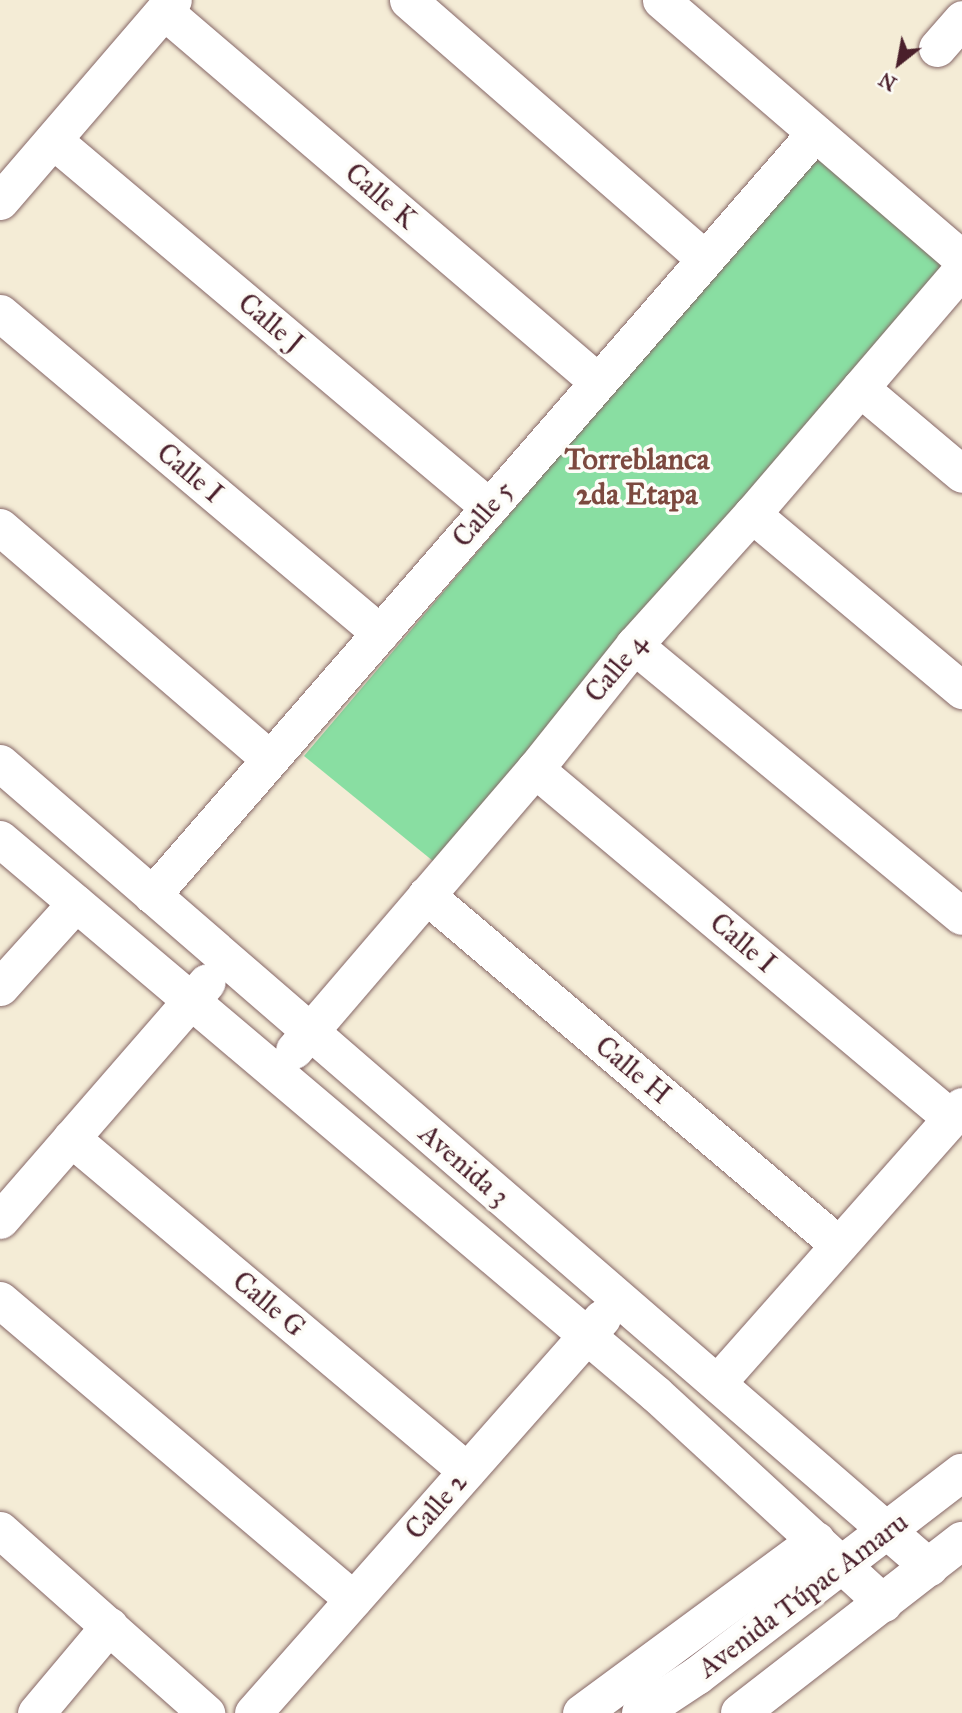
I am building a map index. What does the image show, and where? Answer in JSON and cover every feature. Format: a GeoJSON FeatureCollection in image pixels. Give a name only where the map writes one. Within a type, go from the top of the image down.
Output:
{"type":"FeatureCollection","features":[{"type":"Feature","properties":{"kind":"highway","name":"Avenida Túpac Amaru"},"geometry":{"type":"LineString","coordinates":[[641,1713],[697,1676],[829,1553],[887,1530],[962,1473]]}},
{"type":"Feature","properties":{"kind":"highway","name":"Avenida Túpac Amaru"},"geometry":{"type":"LineString","coordinates":[[740,1713],[962,1541]]}},
{"type":"Feature","properties":{"kind":"street"},"geometry":{"type":"LineString","coordinates":[[408,0],[705,259]]}},
{"type":"Feature","properties":{"kind":"street"},"geometry":{"type":"LineString","coordinates":[[661,0],[962,259]]}},
{"type":"Feature","properties":{"kind":"street"},"geometry":{"type":"LineString","coordinates":[[0,201],[169,5]]}},
{"type":"Feature","properties":{"kind":"street","name":"Calle K"},"geometry":{"type":"LineString","coordinates":[[169,5],[598,382]]}},
{"type":"Feature","properties":{"kind":"street"},"geometry":{"type":"LineString","coordinates":[[937,48],[962,19]]}},
{"type":"Feature","properties":{"kind":"street","name":"Calle 5"},"geometry":{"type":"LineString","coordinates":[[152,895],[815,133]]}},
{"type":"Feature","properties":{"kind":"street","name":"Calle J"},"geometry":{"type":"LineString","coordinates":[[53,140],[489,507]]}},
{"type":"Feature","properties":{"kind":"street","name":"Calle 4"},"geometry":{"type":"LineString","coordinates":[[276,1072],[534,769],[634,645],[752,514],[962,269]]}},
{"type":"Feature","properties":{"kind":"street","name":"Calle I"},"geometry":{"type":"LineString","coordinates":[[0,313],[380,633]]}},
{"type":"Feature","properties":{"kind":"street"},"geometry":{"type":"LineString","coordinates":[[860,388],[962,474]]}},
{"type":"Feature","properties":{"kind":"street"},"geometry":{"type":"LineString","coordinates":[[752,514],[962,690]]}},
{"type":"Feature","properties":{"kind":"street"},"geometry":{"type":"LineString","coordinates":[[0,527],[270,759]]}},
{"type":"Feature","properties":{"kind":"street"},"geometry":{"type":"LineString","coordinates":[[634,645],[962,916]]}},
{"type":"Feature","properties":{"kind":"street","name":"Avenida 3"},"geometry":{"type":"LineString","coordinates":[[0,763],[929,1567]]}},
{"type":"Feature","properties":{"kind":"street","name":"Calle I"},"geometry":{"type":"LineString","coordinates":[[534,769],[957,1112]]}},
{"type":"Feature","properties":{"kind":"street","name":"Avenida 3"},"geometry":{"type":"LineString","coordinates":[[0,839],[587,1336],[883,1603]]}},
{"type":"Feature","properties":{"kind":"street","name":"Calle H"},"geometry":{"type":"LineString","coordinates":[[426,895],[839,1245]]}},
{"type":"Feature","properties":{"kind":"street"},"geometry":{"type":"LineString","coordinates":[[0,987],[76,903]]}},
{"type":"Feature","properties":{"kind":"street"},"geometry":{"type":"LineString","coordinates":[[0,1220],[227,961]]}},
{"type":"Feature","properties":{"kind":"street"},"geometry":{"type":"LineString","coordinates":[[718,1384],[957,1112]]}},
{"type":"Feature","properties":{"kind":"street","name":"Calle G"},"geometry":{"type":"LineString","coordinates":[[71,1138],[467,1471]]}},
{"type":"Feature","properties":{"kind":"street","name":"Calle 2"},"geometry":{"type":"LineString","coordinates":[[253,1713],[619,1298]]}},
{"type":"Feature","properties":{"kind":"street"},"geometry":{"type":"LineString","coordinates":[[0,1300],[354,1599]]}},
{"type":"Feature","properties":{"kind":"street"},"geometry":{"type":"LineString","coordinates":[[0,1530],[206,1713]]}},
{"type":"Feature","properties":{"kind":"street"},"geometry":{"type":"LineString","coordinates":[[581,1713],[829,1553]]}},
{"type":"Feature","properties":{"kind":"street"},"geometry":{"type":"LineString","coordinates":[[36,1713],[109,1626]]}},
{"type":"Feature","properties":{"kind":"green space"},"geometry":{"type":"Polygon","coordinates":[[[818,151],[951,262],[433,861],[304,756],[818,151]]]}},
{"type":"Feature","properties":{"kind":"district","name":"Torreblanca 2da Etapa"},"geometry":{"type":"Point","coordinates":[637,476]}}]}
